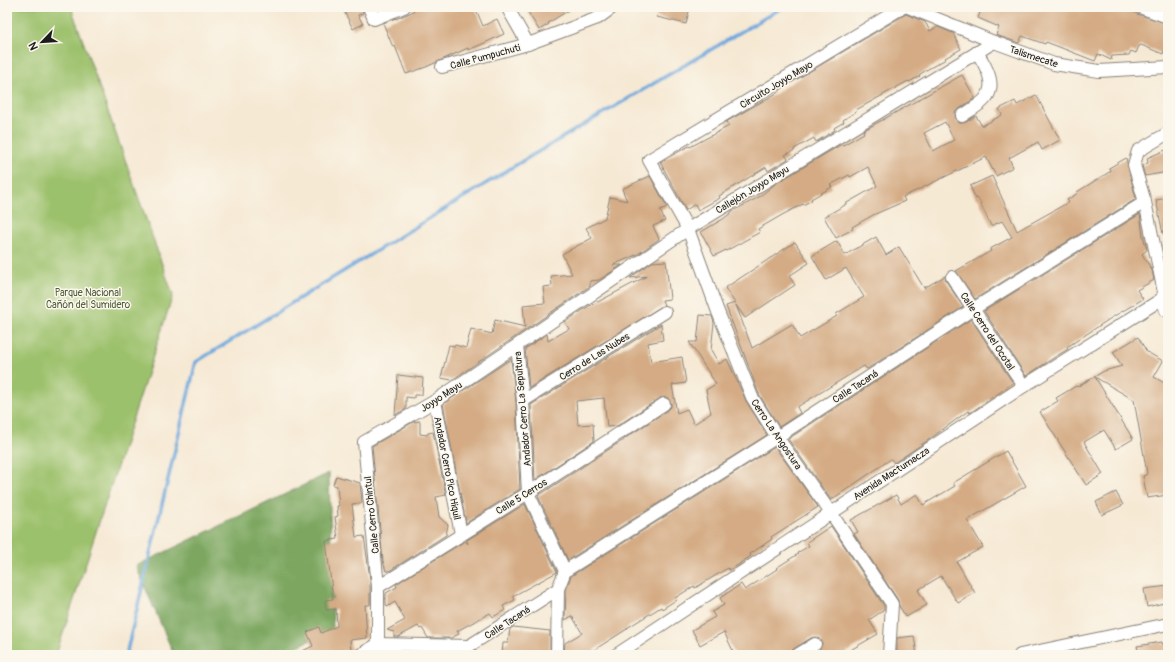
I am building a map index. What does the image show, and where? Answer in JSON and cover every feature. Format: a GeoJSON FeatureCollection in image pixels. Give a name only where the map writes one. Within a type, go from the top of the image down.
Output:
{"type":"FeatureCollection","features":[{"type":"Feature","properties":{"kind":"street"},"geometry":{"type":"LineString","coordinates":[[369,7],[374,19],[404,7]]}},
{"type":"Feature","properties":{"kind":"street"},"geometry":{"type":"LineString","coordinates":[[508,7],[528,44]]}},
{"type":"Feature","properties":{"kind":"street","name":"Calle Pumpuchuti"},"geometry":{"type":"LineString","coordinates":[[442,67],[528,44],[598,18],[613,7]]}},
{"type":"Feature","properties":{"kind":"street","name":"Circuito Joyyo Mayo"},"geometry":{"type":"LineString","coordinates":[[649,160],[904,7]]}},
{"type":"Feature","properties":{"kind":"street","name":"Talismecate"},"geometry":{"type":"LineString","coordinates":[[908,7],[994,42],[1054,64],[1099,71],[1168,67]]}},
{"type":"Feature","properties":{"kind":"street"},"geometry":{"type":"LineString","coordinates":[[1140,7],[1168,17]]}},
{"type":"Feature","properties":{"kind":"street","name":"Callejón Joyyo Mayu"},"geometry":{"type":"LineString","coordinates":[[517,346],[688,229],[994,42]]}},
{"type":"Feature","properties":{"kind":"street"},"geometry":{"type":"LineString","coordinates":[[962,116],[986,99],[990,89],[988,72],[977,52]]}},
{"type":"Feature","properties":{"kind":"street"},"geometry":{"type":"LineString","coordinates":[[1167,301],[1145,202],[1134,165],[1138,151],[1168,133]]}},
{"type":"Feature","properties":{"kind":"street","name":"Cerro La Angostura"},"geometry":{"type":"LineString","coordinates":[[649,160],[688,229],[718,312],[752,397],[777,437],[831,512],[892,604],[889,655]]}},
{"type":"Feature","properties":{"kind":"street","name":"Calle Tacaná"},"geometry":{"type":"LineString","coordinates":[[565,571],[777,437],[973,309],[1145,202]]}},
{"type":"Feature","properties":{"kind":"street","name":"Calle Cerro del Ocotal"},"geometry":{"type":"LineString","coordinates":[[952,277],[1024,386]]}},
{"type":"Feature","properties":{"kind":"street","name":"Avenida Mactumacza"},"geometry":{"type":"LineString","coordinates":[[618,654],[1024,386],[1167,301]]}},
{"type":"Feature","properties":{"kind":"street","name":"Cerro de Las Nubes"},"geometry":{"type":"LineString","coordinates":[[523,401],[665,312]]}},
{"type":"Feature","properties":{"kind":"street","name":"Joyyo Mayu"},"geometry":{"type":"LineString","coordinates":[[364,442],[435,401],[517,346]]}},
{"type":"Feature","properties":{"kind":"street","name":"Andador Cerro La Sepultura"},"geometry":{"type":"LineString","coordinates":[[517,346],[523,401],[528,493],[565,571]]}},
{"type":"Feature","properties":{"kind":"street","name":"Andador Cerro Pico Hiquil"},"geometry":{"type":"LineString","coordinates":[[435,401],[461,534]]}},
{"type":"Feature","properties":{"kind":"street","name":"Calle 5 Cerros"},"geometry":{"type":"LineString","coordinates":[[378,588],[461,534],[528,493],[664,404]]}},
{"type":"Feature","properties":{"kind":"street","name":"Calle Cerro Chintul"},"geometry":{"type":"LineString","coordinates":[[364,442],[378,588],[377,650]]}},
{"type":"Feature","properties":{"kind":"street"},"geometry":{"type":"LineString","coordinates":[[557,655],[558,589],[565,571]]}},
{"type":"Feature","properties":{"kind":"street","name":"Calle Tacaná"},"geometry":{"type":"LineString","coordinates":[[377,650],[468,651],[558,589]]}},
{"type":"Feature","properties":{"kind":"street"},"geometry":{"type":"LineString","coordinates":[[1020,655],[1168,624]]}},
{"type":"Feature","properties":{"kind":"street"},"geometry":{"type":"LineString","coordinates":[[797,655],[815,644]]}},
{"type":"Feature","properties":{"kind":"street"},"geometry":{"type":"LineString","coordinates":[[360,655],[377,650]]}},
{"type":"Feature","properties":{"kind":"street"},"geometry":{"type":"LineString","coordinates":[[618,654],[635,655]]}},
{"type":"Feature","properties":{"kind":"green space","name":"Parque Nacional Cañón del Sumidero"},"geometry":{"type":"Polygon","coordinates":[[[7,7],[71,7],[173,295],[56,655],[7,655],[7,7]]]}},
{"type":"Feature","properties":{"kind":"green space"},"geometry":{"type":"Polygon","coordinates":[[[329,473],[333,629],[280,655],[174,655],[136,566],[329,473]]]}},
{"type":"Feature","properties":{"kind":"building"},"geometry":{"type":"Polygon","coordinates":[[[342,7],[362,7],[363,13],[358,15],[363,24],[353,29],[342,7]]]}},
{"type":"Feature","properties":{"kind":"building"},"geometry":{"type":"Polygon","coordinates":[[[412,7],[475,7],[483,26],[497,19],[504,34],[468,50],[468,48],[426,67],[406,74],[395,46],[393,47],[383,23],[414,11],[412,7]]]}},
{"type":"Feature","properties":{"kind":"building"},"geometry":{"type":"Polygon","coordinates":[[[525,7],[574,7],[539,30],[525,7]]]}},
{"type":"Feature","properties":{"kind":"building"},"geometry":{"type":"Polygon","coordinates":[[[659,7],[690,7],[686,24],[657,17],[659,7]]]}},
{"type":"Feature","properties":{"kind":"building"},"geometry":{"type":"Polygon","coordinates":[[[982,7],[1133,7],[1134,12],[1137,14],[1168,24],[1168,51],[1164,51],[1163,54],[1141,45],[1136,53],[1131,51],[1129,55],[1112,56],[1111,60],[1098,54],[1095,61],[1046,42],[1045,44],[1022,36],[1019,43],[996,35],[999,27],[978,18],[982,7]]]}},
{"type":"Feature","properties":{"kind":"building"},"geometry":{"type":"Polygon","coordinates":[[[906,14],[925,22],[930,31],[937,27],[953,33],[961,49],[928,69],[919,75],[920,76],[909,82],[908,81],[856,110],[857,111],[843,120],[844,122],[834,128],[835,130],[816,142],[814,138],[794,149],[795,150],[785,155],[788,159],[768,171],[766,167],[719,196],[720,198],[698,210],[695,204],[686,210],[660,162],[729,126],[726,122],[777,93],[784,87],[906,14]]]}},
{"type":"Feature","properties":{"kind":"building"},"geometry":{"type":"Polygon","coordinates":[[[962,75],[975,98],[955,112],[955,117],[958,123],[966,122],[976,116],[982,126],[1002,115],[999,109],[1015,101],[1017,105],[1036,95],[1060,140],[1042,150],[1038,142],[1009,158],[1013,167],[996,176],[986,157],[903,197],[905,201],[873,215],[852,227],[853,229],[836,238],[824,217],[877,186],[868,167],[850,177],[849,175],[830,185],[832,187],[811,199],[812,200],[758,229],[760,232],[714,256],[701,232],[723,219],[731,212],[759,197],[775,184],[842,144],[843,145],[864,133],[863,131],[962,75]],[[945,122],[924,133],[933,151],[954,140],[945,122]]]}},
{"type":"Feature","properties":{"kind":"building"},"geometry":{"type":"Polygon","coordinates":[[[1168,149],[1168,172],[1145,176],[1142,166],[1148,163],[1147,158],[1168,149]]]}},
{"type":"Feature","properties":{"kind":"building"},"geometry":{"type":"Polygon","coordinates":[[[1126,158],[1136,199],[975,299],[956,271],[1012,237],[1002,221],[991,226],[978,198],[976,199],[970,186],[992,176],[1017,231],[1069,202],[1067,200],[1078,193],[1077,192],[1111,171],[1109,168],[1126,158]]]}},
{"type":"Feature","properties":{"kind":"building"},"geometry":{"type":"Polygon","coordinates":[[[650,176],[667,207],[660,210],[665,221],[653,226],[659,239],[638,254],[613,265],[622,265],[599,280],[590,281],[590,286],[452,380],[441,378],[449,345],[466,348],[471,329],[492,334],[495,320],[525,327],[523,305],[545,303],[543,287],[552,286],[551,276],[572,274],[562,254],[592,238],[586,228],[605,218],[610,197],[627,201],[622,189],[650,176]]]}},
{"type":"Feature","properties":{"kind":"building"},"geometry":{"type":"Polygon","coordinates":[[[1168,198],[1168,234],[1163,234],[1156,200],[1168,198]]]}},
{"type":"Feature","properties":{"kind":"building"},"geometry":{"type":"Polygon","coordinates":[[[1140,214],[1143,236],[1147,250],[1142,254],[1152,270],[1154,280],[1137,290],[1143,299],[1111,318],[1067,347],[1068,349],[1026,376],[984,311],[1140,214]]]}},
{"type":"Feature","properties":{"kind":"building"},"geometry":{"type":"Polygon","coordinates":[[[876,237],[886,255],[899,247],[924,288],[945,276],[946,281],[963,307],[867,369],[864,366],[797,407],[800,413],[779,427],[759,394],[726,306],[735,303],[725,288],[795,242],[809,263],[789,276],[795,285],[745,318],[736,305],[752,348],[792,324],[800,338],[837,316],[836,314],[864,297],[846,268],[826,280],[812,256],[837,241],[845,255],[876,237]]]}},
{"type":"Feature","properties":{"kind":"building"},"geometry":{"type":"Polygon","coordinates":[[[666,261],[670,299],[662,300],[664,305],[529,388],[525,349],[547,334],[548,341],[569,329],[565,322],[592,304],[647,276],[630,278],[652,262],[666,261]]]}},
{"type":"Feature","properties":{"kind":"building"},"geometry":{"type":"Polygon","coordinates":[[[700,315],[712,316],[714,323],[711,350],[719,364],[727,359],[746,401],[767,435],[568,560],[538,496],[668,410],[671,407],[671,403],[667,397],[660,398],[617,426],[607,427],[604,398],[576,401],[578,425],[593,424],[594,441],[535,480],[531,405],[661,324],[663,340],[648,343],[651,362],[682,357],[686,383],[672,385],[677,413],[687,409],[694,424],[711,413],[706,390],[716,384],[689,342],[697,342],[700,315]]]}},
{"type":"Feature","properties":{"kind":"building"},"geometry":{"type":"Polygon","coordinates":[[[971,319],[1013,383],[970,413],[968,411],[894,463],[891,459],[831,500],[788,439],[971,319]]]}},
{"type":"Feature","properties":{"kind":"building"},"geometry":{"type":"Polygon","coordinates":[[[1138,337],[1147,352],[1163,361],[1154,377],[1168,385],[1168,495],[1147,498],[1143,476],[1147,473],[1134,400],[1095,377],[1133,439],[1116,449],[1104,430],[1084,442],[1103,474],[1086,485],[1040,412],[1058,401],[1056,398],[1076,386],[1077,387],[1104,371],[1122,366],[1113,352],[1138,337]]]}},
{"type":"Feature","properties":{"kind":"building"},"geometry":{"type":"Polygon","coordinates":[[[511,359],[516,402],[520,489],[466,523],[443,404],[511,359]]]}},
{"type":"Feature","properties":{"kind":"building"},"geometry":{"type":"Polygon","coordinates":[[[398,375],[423,378],[422,395],[414,395],[414,398],[406,397],[406,409],[395,415],[398,375]]]}},
{"type":"Feature","properties":{"kind":"building"},"geometry":{"type":"Polygon","coordinates":[[[420,421],[420,434],[427,435],[428,433],[433,432],[446,495],[436,497],[439,517],[448,525],[446,535],[389,571],[386,571],[383,561],[372,446],[413,422],[420,421]]]}},
{"type":"Feature","properties":{"kind":"building"},"geometry":{"type":"Polygon","coordinates":[[[775,447],[818,507],[771,537],[772,539],[750,554],[751,556],[740,564],[729,570],[728,568],[695,588],[694,586],[675,598],[676,600],[662,609],[661,607],[594,650],[597,655],[564,655],[565,643],[582,633],[572,616],[565,620],[566,590],[571,576],[775,447]]]}},
{"type":"Feature","properties":{"kind":"building"},"geometry":{"type":"Polygon","coordinates":[[[1006,451],[1026,486],[967,520],[983,547],[957,562],[975,593],[958,603],[941,576],[918,590],[927,605],[906,617],[899,606],[898,600],[854,534],[858,532],[851,520],[896,495],[901,504],[917,494],[923,505],[955,486],[953,483],[1006,451]]]}},
{"type":"Feature","properties":{"kind":"building"},"geometry":{"type":"Polygon","coordinates":[[[336,476],[360,483],[362,503],[352,504],[356,537],[364,536],[370,579],[370,605],[365,605],[367,638],[350,640],[351,651],[342,651],[344,655],[294,655],[313,646],[307,632],[319,627],[321,633],[337,626],[336,609],[326,610],[325,600],[333,599],[326,541],[338,539],[335,517],[338,516],[337,506],[339,506],[337,486],[333,485],[336,476]]]}},
{"type":"Feature","properties":{"kind":"building"},"geometry":{"type":"Polygon","coordinates":[[[1116,492],[1123,505],[1102,515],[1096,502],[1116,492]]]}},
{"type":"Feature","properties":{"kind":"building"},"geometry":{"type":"Polygon","coordinates":[[[525,504],[557,572],[513,596],[515,600],[503,606],[505,610],[493,617],[490,613],[457,631],[459,634],[451,638],[428,638],[422,628],[420,629],[418,626],[398,637],[394,637],[394,632],[387,630],[405,620],[395,602],[387,607],[386,593],[397,587],[396,584],[465,541],[468,544],[467,540],[525,504]]]}},
{"type":"Feature","properties":{"kind":"building"},"geometry":{"type":"Polygon","coordinates":[[[831,526],[884,606],[884,610],[869,620],[878,634],[847,652],[848,655],[811,655],[819,650],[822,644],[821,640],[815,637],[793,649],[790,655],[735,655],[724,632],[700,645],[692,630],[715,617],[712,612],[724,605],[720,598],[741,584],[745,590],[809,546],[807,542],[831,526]]]}},
{"type":"Feature","properties":{"kind":"building"},"geometry":{"type":"Polygon","coordinates":[[[1168,586],[1168,602],[1147,607],[1144,589],[1168,586]]]}},
{"type":"Feature","properties":{"kind":"building"},"geometry":{"type":"Polygon","coordinates":[[[513,627],[550,631],[550,655],[502,655],[503,643],[508,643],[510,629],[513,627]]]}},
{"type":"Feature","properties":{"kind":"building"},"geometry":{"type":"Polygon","coordinates":[[[914,636],[917,655],[897,655],[897,638],[914,636]]]}},
{"type":"Feature","properties":{"kind":"building"},"geometry":{"type":"Polygon","coordinates":[[[1162,642],[1162,644],[1168,644],[1168,655],[1139,655],[1137,646],[1162,642]]]}},
{"type":"Feature","properties":{"kind":"waterway"},"geometry":{"type":"LineString","coordinates":[[126,655],[196,362],[521,162],[783,7]]}}]}
